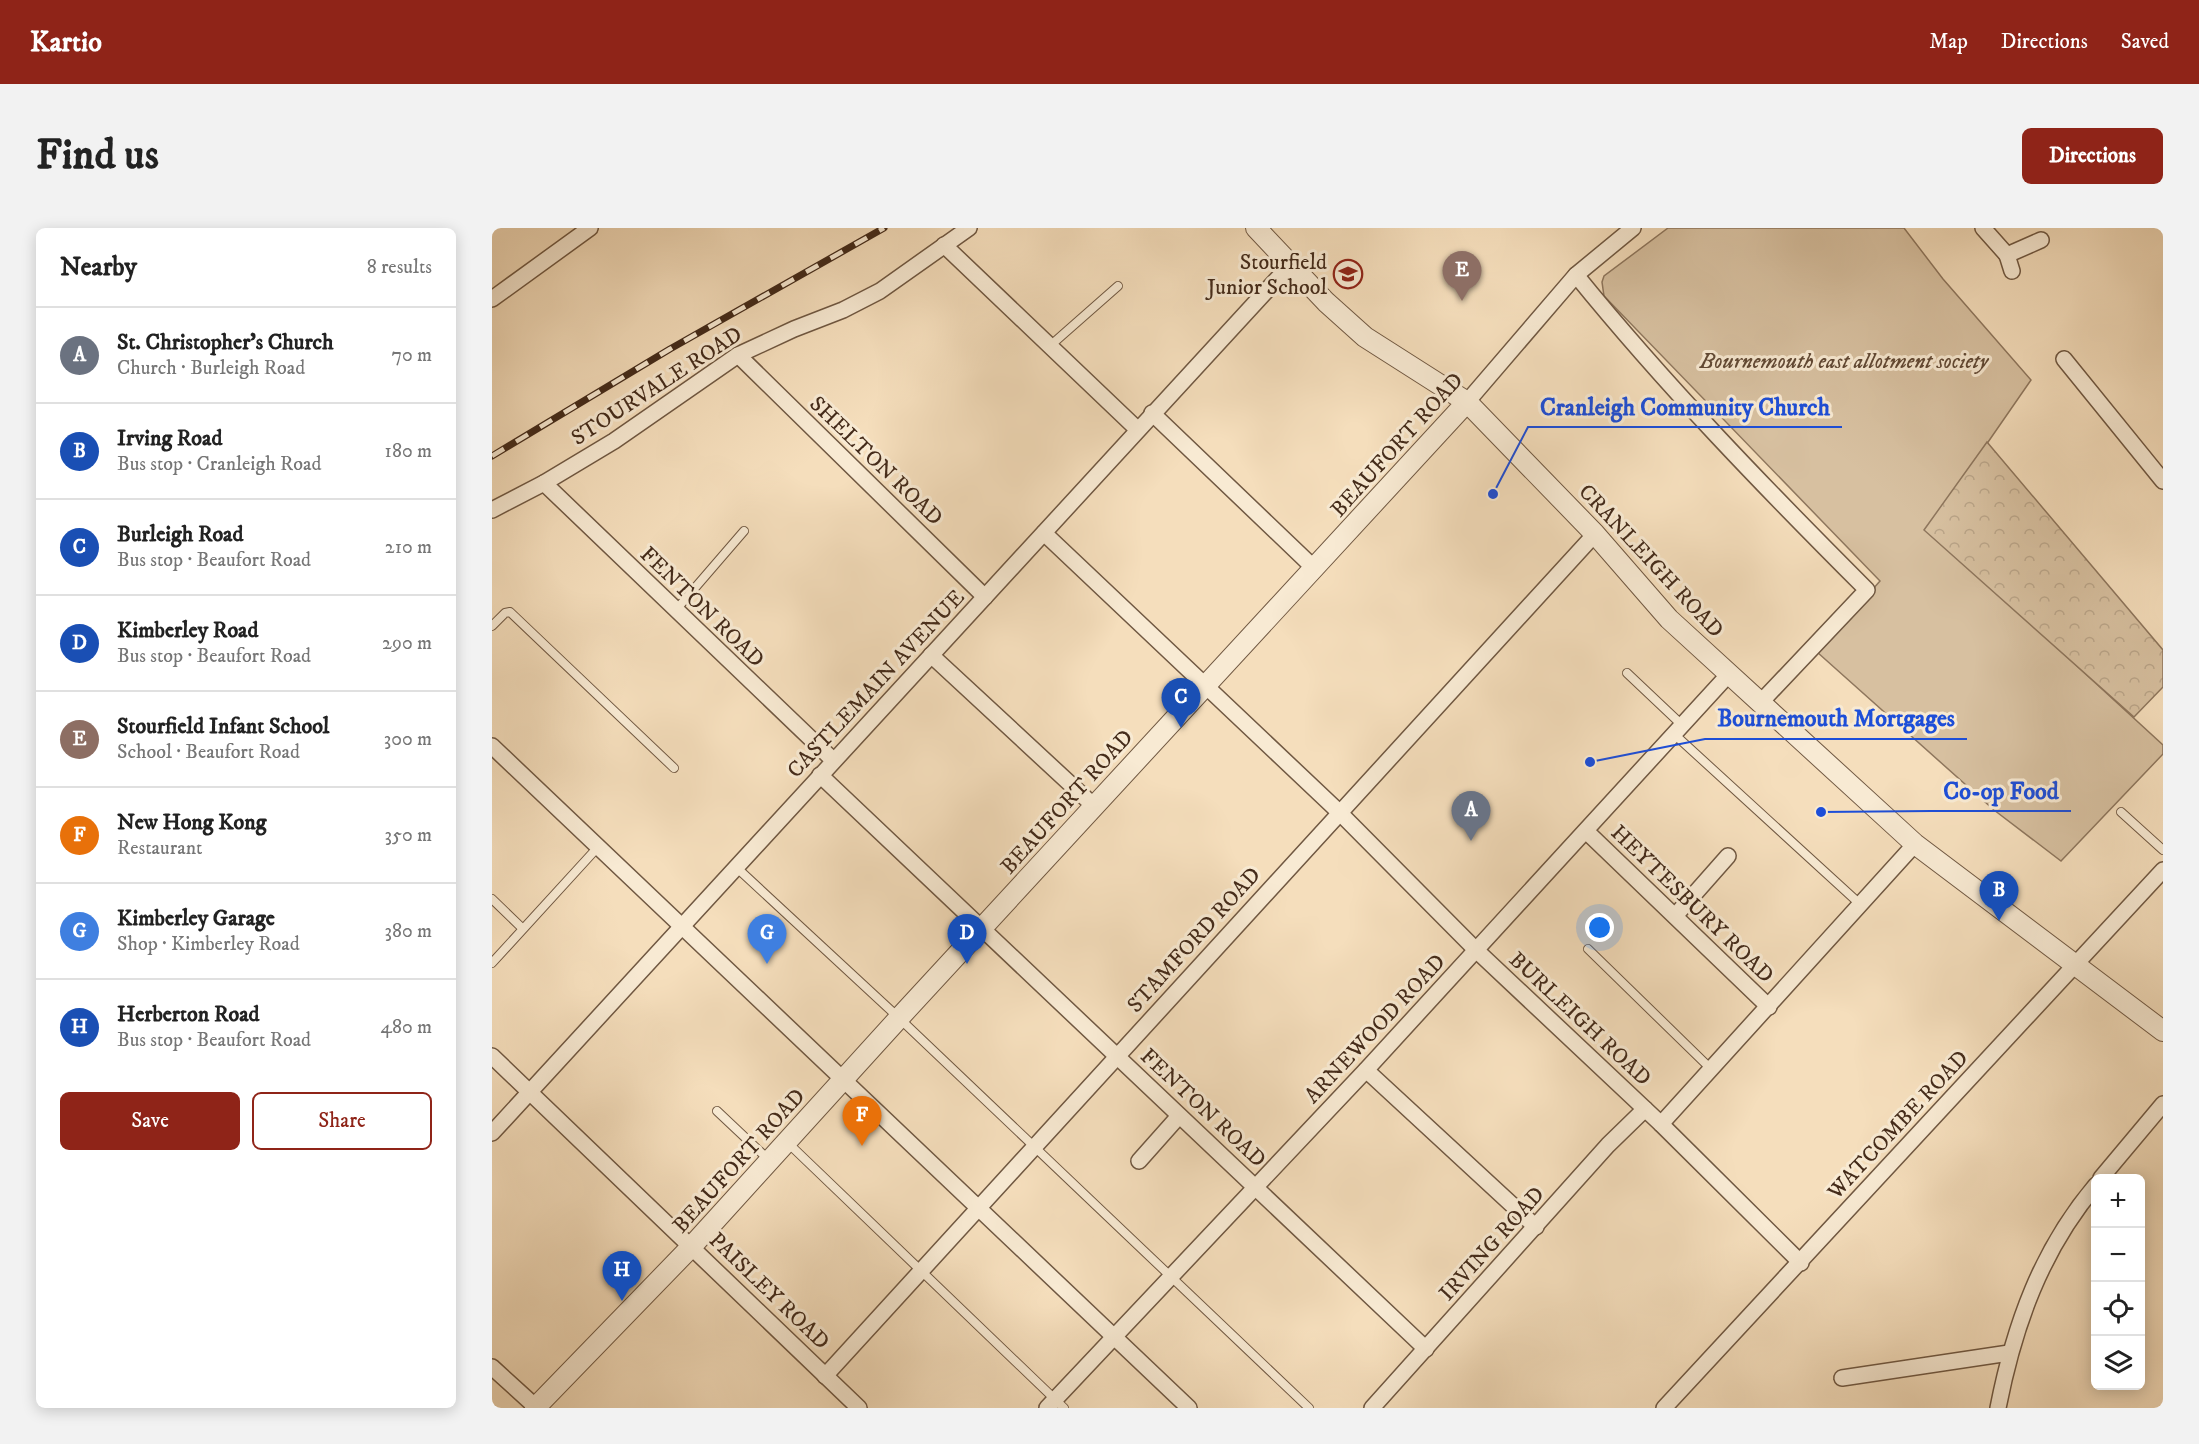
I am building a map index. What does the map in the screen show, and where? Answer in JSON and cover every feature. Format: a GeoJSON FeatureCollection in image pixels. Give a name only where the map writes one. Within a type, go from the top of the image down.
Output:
{"type":"FeatureCollection","features":[{"type":"Feature","properties":{"kind":"street"},"geometry":{"type":"LineString","coordinates":[[492,299],[590,228]]}},
{"type":"Feature","properties":{"kind":"street","name":"STOURVALE ROAD"},"geometry":{"type":"LineString","coordinates":[[492,510],[544,483],[614,441],[738,355],[862,301],[969,228]]}},
{"type":"Feature","properties":{"kind":"street","name":"CRANLEIGH ROAD"},"geometry":{"type":"LineString","coordinates":[[1256,228],[1326,302],[1365,337],[1467,402],[1595,534],[1669,619],[1915,844],[2163,1031]]}},
{"type":"Feature","properties":{"kind":"street","name":"BEAUFORT ROAD"},"geometry":{"type":"LineString","coordinates":[[536,1408],[692,1246],[1467,402],[1576,275],[1633,228]]}},
{"type":"Feature","properties":{"kind":"street"},"geometry":{"type":"LineString","coordinates":[[1983,228],[2007,255],[2012,271]]}},
{"type":"Feature","properties":{"kind":"street"},"geometry":{"type":"LineString","coordinates":[[2007,255],[2041,240]]}},
{"type":"Feature","properties":{"kind":"street"},"geometry":{"type":"LineString","coordinates":[[944,245],[1137,429]]}},
{"type":"Feature","properties":{"kind":"street","name":"CASTLEMAIN AVENUE"},"geometry":{"type":"LineString","coordinates":[[492,1133],[531,1093],[735,866],[1291,264]]}},
{"type":"Feature","properties":{"kind":"street"},"geometry":{"type":"LineString","coordinates":[[1576,275],[1617,326],[1754,477],[1867,590],[1761,702]]}},
{"type":"Feature","properties":{"kind":"street","name":"SHELTON ROAD"},"geometry":{"type":"LineString","coordinates":[[738,355],[985,597]]}},
{"type":"Feature","properties":{"kind":"street"},"geometry":{"type":"LineString","coordinates":[[2064,359],[2163,481]]}},
{"type":"Feature","properties":{"kind":"street"},"geometry":{"type":"LineString","coordinates":[[1152,413],[1314,568]]}},
{"type":"Feature","properties":{"kind":"street","name":"FENTON ROAD"},"geometry":{"type":"LineString","coordinates":[[544,483],[833,760]]}},
{"type":"Feature","properties":{"kind":"street","name":"BURLEIGH ROAD"},"geometry":{"type":"LineString","coordinates":[[1044,533],[1340,812],[1476,950],[1645,1109],[1801,1263]]}},
{"type":"Feature","properties":{"kind":"street","name":"STAMFORD ROAD"},"geometry":{"type":"LineString","coordinates":[[825,1376],[1595,534]]}},
{"type":"Feature","properties":{"kind":"street"},"geometry":{"type":"LineString","coordinates":[[931,655],[1094,806]]}},
{"type":"Feature","properties":{"kind":"street","name":"ARNEWOOD ROAD"},"geometry":{"type":"LineString","coordinates":[[1056,1405],[1114,1337],[1366,1070],[1729,674]]}},
{"type":"Feature","properties":{"kind":"street"},"geometry":{"type":"LineString","coordinates":[[492,747],[1189,1408]]}},
{"type":"Feature","properties":{"kind":"street","name":"FENTON ROAD"},"geometry":{"type":"LineString","coordinates":[[820,775],[1426,1349]]}},
{"type":"Feature","properties":{"kind":"street","name":"HEYTESBURY ROAD"},"geometry":{"type":"LineString","coordinates":[[1586,831],[1769,1007]]}},
{"type":"Feature","properties":{"kind":"street"},"geometry":{"type":"LineString","coordinates":[[1660,1124],[1769,1007],[1915,844]]}},
{"type":"Feature","properties":{"kind":"street"},"geometry":{"type":"LineString","coordinates":[[1675,916],[1728,856]]}},
{"type":"Feature","properties":{"kind":"street","name":"WATCOMBE ROAD"},"geometry":{"type":"LineString","coordinates":[[1665,1408],[2163,870]]}},
{"type":"Feature","properties":{"kind":"street","name":"PAISLEY ROAD"},"geometry":{"type":"LineString","coordinates":[[492,1056],[859,1408]]}},
{"type":"Feature","properties":{"kind":"street"},"geometry":{"type":"LineString","coordinates":[[1366,1070],[1536,1227]]}},
{"type":"Feature","properties":{"kind":"street"},"geometry":{"type":"LineString","coordinates":[[2105,1174],[2163,1104]]}},
{"type":"Feature","properties":{"kind":"street","name":"IRVING ROAD"},"geometry":{"type":"LineString","coordinates":[[1372,1408],[1608,1145],[1645,1109]]}},
{"type":"Feature","properties":{"kind":"street"},"geometry":{"type":"LineString","coordinates":[[1139,1161],[1179,1116]]}},
{"type":"Feature","properties":{"kind":"street"},"geometry":{"type":"LineString","coordinates":[[1998,1408],[2009,1353],[2030,1292],[2053,1243],[2091,1192]]}},
{"type":"Feature","properties":{"kind":"street"},"geometry":{"type":"LineString","coordinates":[[1842,1378],[2009,1353]]}},
{"type":"Feature","properties":{"kind":"street"},"geometry":{"type":"LineString","coordinates":[[492,1367],[536,1408]]}},
{"type":"Feature","properties":{"kind":"lane"},"geometry":{"type":"LineString","coordinates":[[1051,345],[1118,286]]}},
{"type":"Feature","properties":{"kind":"lane"},"geometry":{"type":"LineString","coordinates":[[675,611],[744,531]]}},
{"type":"Feature","properties":{"kind":"lane"},"geometry":{"type":"LineString","coordinates":[[492,626],[505,612],[510,612],[674,768]]}},
{"type":"Feature","properties":{"kind":"lane"},"geometry":{"type":"LineString","coordinates":[[1627,673],[1678,729],[1861,905]]}},
{"type":"Feature","properties":{"kind":"lane"},"geometry":{"type":"LineString","coordinates":[[2121,812],[2163,850]]}},
{"type":"Feature","properties":{"kind":"lane"},"geometry":{"type":"LineString","coordinates":[[492,963],[598,847]]}},
{"type":"Feature","properties":{"kind":"lane"},"geometry":{"type":"LineString","coordinates":[[735,866],[1035,1146],[1171,1279],[1309,1408]]}},
{"type":"Feature","properties":{"kind":"lane"},"geometry":{"type":"LineString","coordinates":[[492,899],[522,928]]}},
{"type":"Feature","properties":{"kind":"lane"},"geometry":{"type":"LineString","coordinates":[[1588,949],[1712,1069]]}},
{"type":"Feature","properties":{"kind":"lane"},"geometry":{"type":"LineString","coordinates":[[717,1111],[770,1161]]}},
{"type":"Feature","properties":{"kind":"lane"},"geometry":{"type":"LineString","coordinates":[[787,1142],[922,1270],[1056,1405]]}},
{"type":"Feature","properties":{"kind":"green space","name":"Bournemouth east allotment society"},"geometry":{"type":"Polygon","coordinates":[[[1668,228],[1904,228],[1943,279],[2031,380],[1977,458],[2004,599],[2163,745],[2163,754],[2061,861],[1994,810],[1817,652],[1880,581],[1604,296],[1602,282],[1604,276],[1668,228]]]}},
{"type":"Feature","properties":{"kind":"green space"},"geometry":{"type":"Polygon","coordinates":[[[1987,442],[2163,650],[2163,687],[2134,717],[1924,530],[1987,442]]]}},
{"type":"Feature","properties":{"kind":"railway"},"geometry":{"type":"LineString","coordinates":[[492,456],[670,349],[884,228]]}},
{"type":"Feature","properties":{"kind":"place","name":"Stourfield Junior School"},"geometry":{"type":"Point","coordinates":[1348,274]}},
{"type":"Feature","properties":{"kind":"place","name":"Stourfield Infant School"},"geometry":{"type":"Point","coordinates":[1462,301]}},
{"type":"Feature","properties":{"kind":"place","name":"Cranleigh Community Church"},"geometry":{"type":"Point","coordinates":[1493,494]}},
{"type":"Feature","properties":{"kind":"place","name":"Burleigh Road"},"geometry":{"type":"Point","coordinates":[1181,728]}},
{"type":"Feature","properties":{"kind":"place","name":"Bournemouth Mortgages"},"geometry":{"type":"Point","coordinates":[1590,762]}},
{"type":"Feature","properties":{"kind":"place","name":"Co-op Food"},"geometry":{"type":"Point","coordinates":[1821,812]}},
{"type":"Feature","properties":{"kind":"place","name":"St. Christopher's Church"},"geometry":{"type":"Point","coordinates":[1471,841]}},
{"type":"Feature","properties":{"kind":"place","name":"Irving Road"},"geometry":{"type":"Point","coordinates":[1999,921]}},
{"type":"Feature","properties":{"kind":"place","name":"Kimberley Garage"},"geometry":{"type":"Point","coordinates":[767,964]}},
{"type":"Feature","properties":{"kind":"place","name":"Kimberley Road"},"geometry":{"type":"Point","coordinates":[967,964]}},
{"type":"Feature","properties":{"kind":"place","name":"New Hong Kong"},"geometry":{"type":"Point","coordinates":[862,1146]}},
{"type":"Feature","properties":{"kind":"place","name":"Herberton Road"},"geometry":{"type":"Point","coordinates":[622,1301]}}]}
